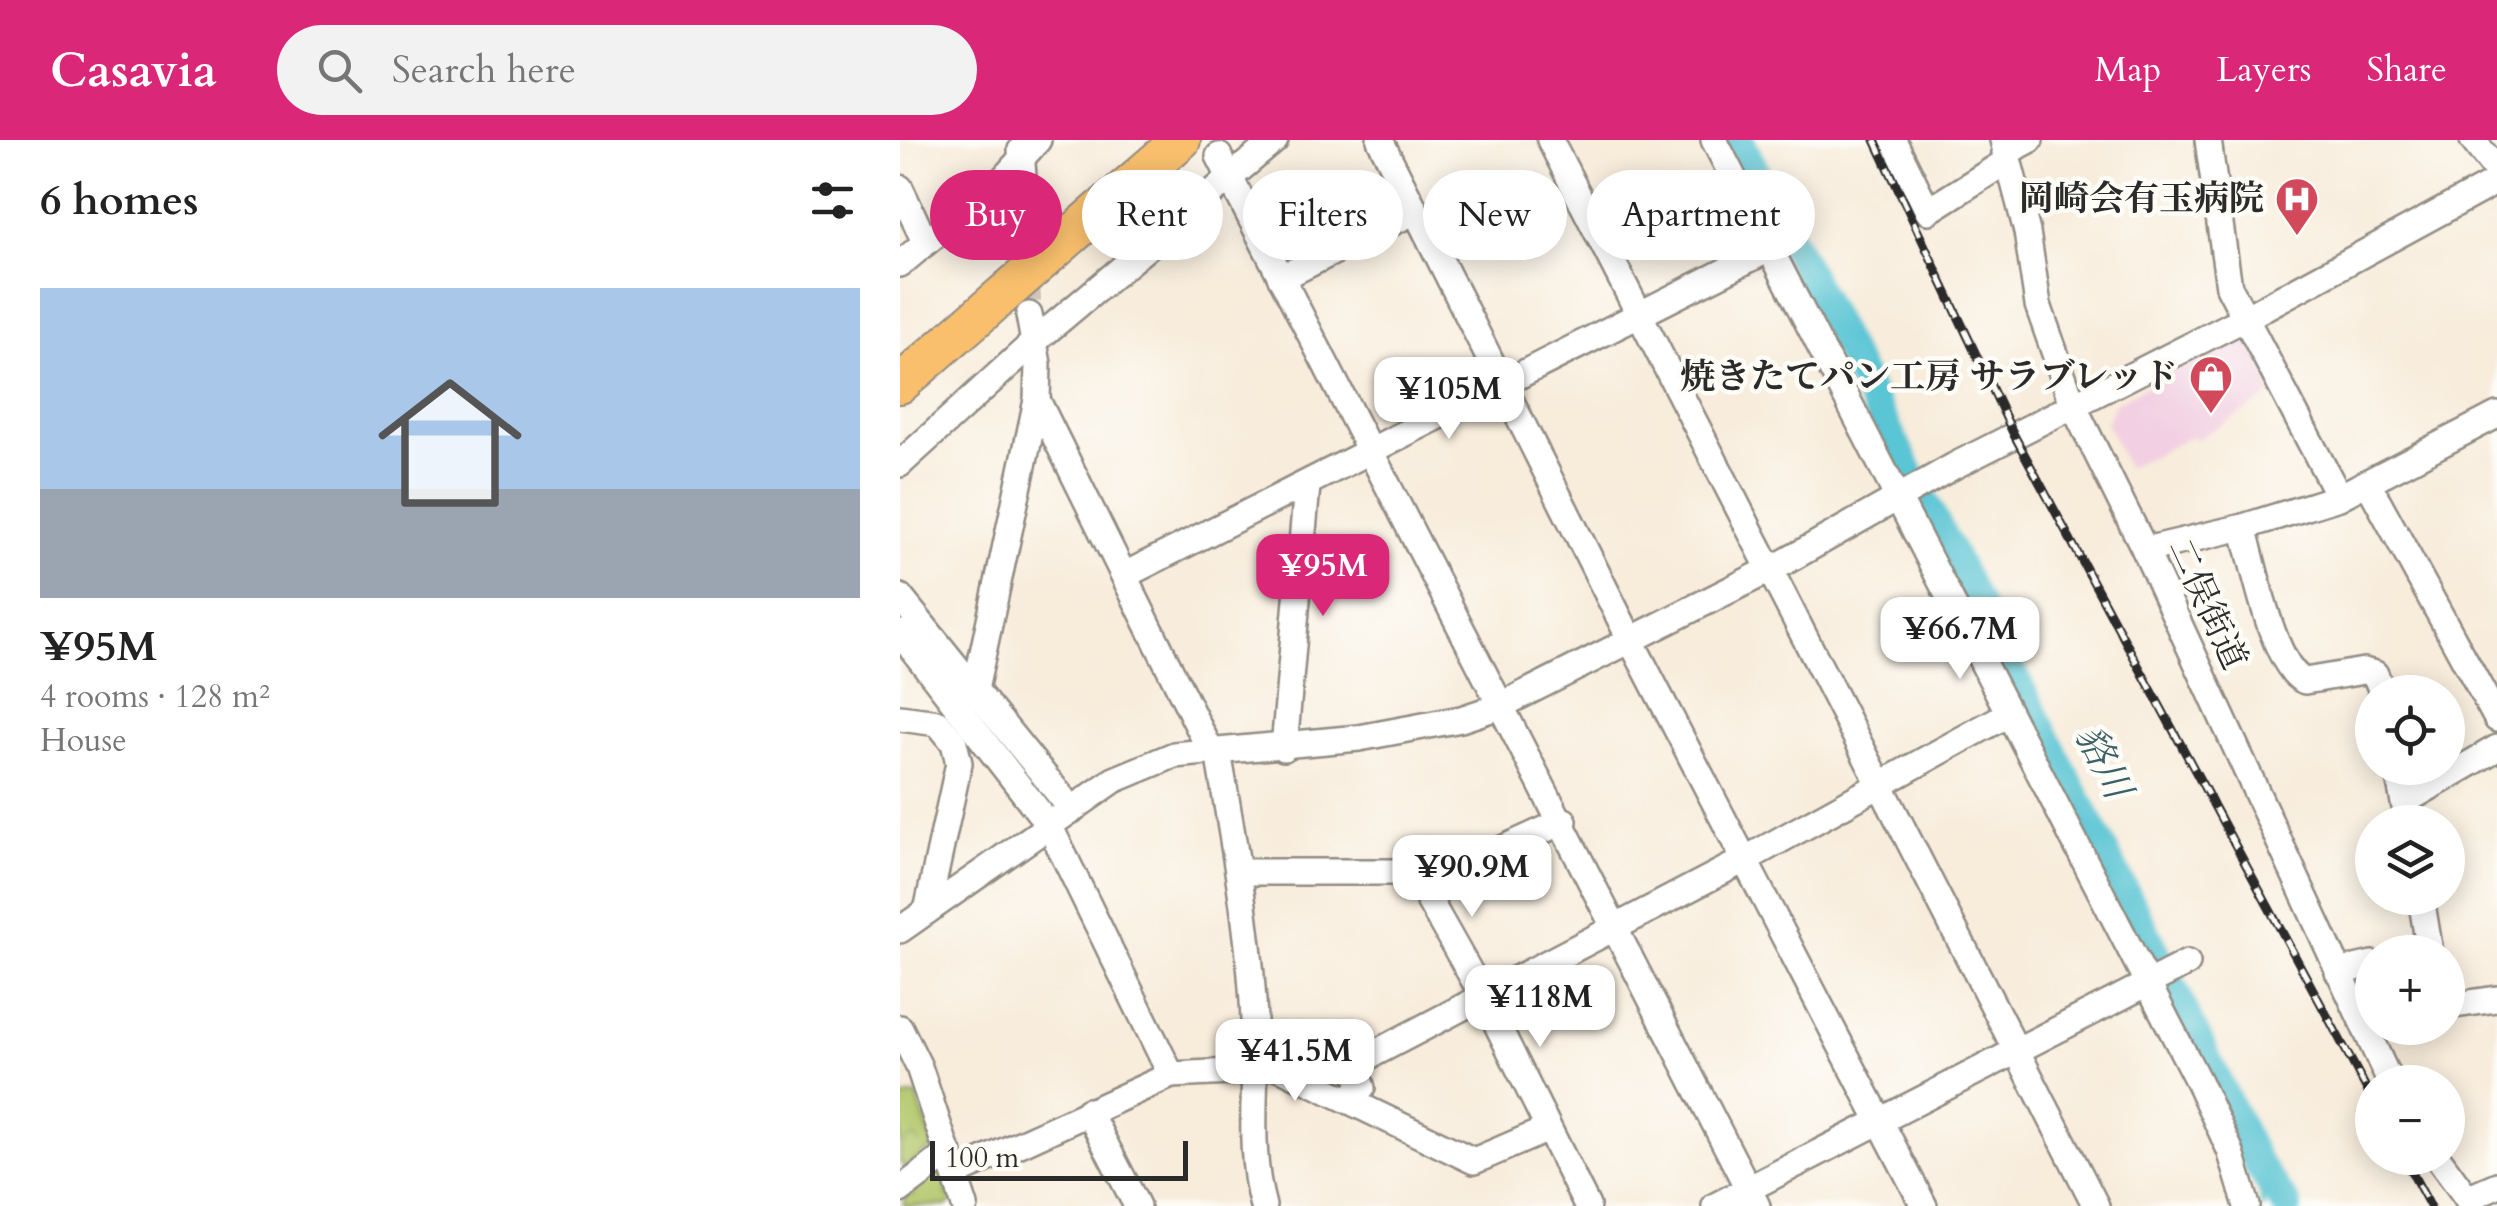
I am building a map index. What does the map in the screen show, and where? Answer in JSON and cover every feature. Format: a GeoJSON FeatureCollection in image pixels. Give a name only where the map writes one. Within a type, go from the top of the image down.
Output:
{"type":"FeatureCollection","features":[{"type":"Feature","properties":{"kind":"highway"},"geometry":{"type":"LineString","coordinates":[[900,349],[1142,140]]}},
{"type":"Feature","properties":{"kind":"highway"},"geometry":{"type":"LineString","coordinates":[[900,384],[1180,140]]}},
{"type":"Feature","properties":{"kind":"street"},"geometry":{"type":"LineString","coordinates":[[900,464],[1224,168],[1275,140]]}},
{"type":"Feature","properties":{"kind":"street"},"geometry":{"type":"LineString","coordinates":[[1380,140],[1630,639],[1924,1206]]}},
{"type":"Feature","properties":{"kind":"street"},"geometry":{"type":"LineString","coordinates":[[1550,140],[2096,1206]]}},
{"type":"Feature","properties":{"kind":"street"},"geometry":{"type":"LineString","coordinates":[[1714,140],[1730,170]]}},
{"type":"Feature","properties":{"kind":"street"},"geometry":{"type":"LineString","coordinates":[[1893,140],[1928,211],[2005,152],[2030,140]]}},
{"type":"Feature","properties":{"kind":"street"},"geometry":{"type":"LineString","coordinates":[[2208,140],[2229,287],[2339,498]]}},
{"type":"Feature","properties":{"kind":"street"},"geometry":{"type":"LineString","coordinates":[[2473,140],[2497,171]]}},
{"type":"Feature","properties":{"kind":"street"},"geometry":{"type":"LineString","coordinates":[[1026,170],[1027,144]]}},
{"type":"Feature","properties":{"kind":"street"},"geometry":{"type":"LineString","coordinates":[[900,264],[1004,178],[1027,144]]}},
{"type":"Feature","properties":{"kind":"street","name":"二俣街道"},"geometry":{"type":"LineString","coordinates":[[2005,152],[2026,232],[2038,305],[2073,406],[2144,550],[2382,1065]]}},
{"type":"Feature","properties":{"kind":"street"},"geometry":{"type":"LineString","coordinates":[[1224,168],[1500,706],[1564,821],[1753,1198]]}},
{"type":"Feature","properties":{"kind":"street"},"geometry":{"type":"LineString","coordinates":[[900,930],[1144,764],[1174,755],[1284,748],[1418,728],[1500,706],[1771,569],[1934,476],[2245,318],[2497,181]]}},
{"type":"Feature","properties":{"kind":"street"},"geometry":{"type":"LineString","coordinates":[[900,188],[925,242]]}},
{"type":"Feature","properties":{"kind":"street"},"geometry":{"type":"LineString","coordinates":[[1281,278],[1415,211]]}},
{"type":"Feature","properties":{"kind":"street"},"geometry":{"type":"LineString","coordinates":[[1125,575],[1308,486],[1500,383],[1746,260]]}},
{"type":"Feature","properties":{"kind":"street"},"geometry":{"type":"LineString","coordinates":[[1777,260],[2148,984],[2230,1150],[2247,1206]]}},
{"type":"Feature","properties":{"kind":"street"},"geometry":{"type":"LineString","coordinates":[[975,690],[1036,400],[1035,340],[1029,315]]}},
{"type":"Feature","properties":{"kind":"street"},"geometry":{"type":"LineString","coordinates":[[1036,400],[1215,752],[1239,872],[1257,1185],[1263,1206]]}},
{"type":"Feature","properties":{"kind":"street"},"geometry":{"type":"LineString","coordinates":[[2144,550],[2243,527],[2339,498],[2496,418]]}},
{"type":"Feature","properties":{"kind":"street"},"geometry":{"type":"LineString","coordinates":[[2368,484],[2497,718]]}},
{"type":"Feature","properties":{"kind":"street"},"geometry":{"type":"LineString","coordinates":[[1284,748],[1308,486]]}},
{"type":"Feature","properties":{"kind":"street"},"geometry":{"type":"LineString","coordinates":[[2243,527],[2273,633],[2292,673],[2305,681],[2364,671],[2375,675]]}},
{"type":"Feature","properties":{"kind":"street"},"geometry":{"type":"LineString","coordinates":[[900,597],[1072,810]]}},
{"type":"Feature","properties":{"kind":"street"},"geometry":{"type":"LineString","coordinates":[[900,633],[1049,826],[1171,1074]]}},
{"type":"Feature","properties":{"kind":"street"},"geometry":{"type":"LineString","coordinates":[[1348,1098],[1362,1088],[1354,1064],[1746,860],[2008,714]]}},
{"type":"Feature","properties":{"kind":"street"},"geometry":{"type":"LineString","coordinates":[[900,718],[938,723],[954,743],[959,763],[927,911]]}},
{"type":"Feature","properties":{"kind":"street"},"geometry":{"type":"LineString","coordinates":[[2416,805],[2497,748]]}},
{"type":"Feature","properties":{"kind":"street"},"geometry":{"type":"LineString","coordinates":[[1239,872],[1413,872],[1470,863],[1564,821]]}},
{"type":"Feature","properties":{"kind":"street"},"geometry":{"type":"LineString","coordinates":[[1413,872],[1483,996],[1588,1206]]}},
{"type":"Feature","properties":{"kind":"street"},"geometry":{"type":"LineString","coordinates":[[1715,1206],[1753,1198],[1879,1120],[2187,963]]}},
{"type":"Feature","properties":{"kind":"street"},"geometry":{"type":"LineString","coordinates":[[2338,972],[2355,968]]}},
{"type":"Feature","properties":{"kind":"street"},"geometry":{"type":"LineString","coordinates":[[2465,1004],[2497,999]]}},
{"type":"Feature","properties":{"kind":"street"},"geometry":{"type":"LineString","coordinates":[[900,1028],[919,1068],[965,1206]]}},
{"type":"Feature","properties":{"kind":"street"},"geometry":{"type":"LineString","coordinates":[[900,1190],[952,1163],[1088,1111],[1171,1074],[1277,1066],[1480,1162],[1548,1129]]}},
{"type":"Feature","properties":{"kind":"street"},"geometry":{"type":"LineString","coordinates":[[1088,1111],[1137,1206]]}},
{"type":"Feature","properties":{"kind":"street"},"geometry":{"type":"LineString","coordinates":[[2450,1175],[2470,1202],[2497,1185]]}},
{"type":"Feature","properties":{"kind":"shaded area"},"geometry":{"type":"Polygon","coordinates":[[[2240,336],[2249,339],[2276,393],[2195,440],[2192,436],[2127,468],[2106,423],[2115,403],[2240,336]]]}},
{"type":"Feature","properties":{"kind":"green space"},"geometry":{"type":"Polygon","coordinates":[[[917,1095],[934,1147],[905,1168],[900,1162],[900,1098],[917,1095]]]}},
{"type":"Feature","properties":{"kind":"green space"},"geometry":{"type":"Polygon","coordinates":[[[944,1168],[953,1201],[948,1206],[904,1206],[906,1190],[944,1168]]]}},
{"type":"Feature","properties":{"kind":"waterway","name":"貉川"},"geometry":{"type":"LineString","coordinates":[[1739,140],[2155,951],[2257,1164],[2287,1206]]}},
{"type":"Feature","properties":{"kind":"waterway"},"geometry":{"type":"LineString","coordinates":[[2257,1164],[2263,1206]]}},
{"type":"Feature","properties":{"kind":"tunnel"},"geometry":{"type":"LineString","coordinates":[[1027,260],[1029,315]]}},
{"type":"Feature","properties":{"kind":"railway"},"geometry":{"type":"LineString","coordinates":[[1875,140],[2014,435],[2355,1067]]}},
{"type":"Feature","properties":{"kind":"railway"},"geometry":{"type":"LineString","coordinates":[[2413,1175],[2430,1206]]}},
{"type":"Feature","properties":{"kind":"place","name":"岡崎会有玉病院"},"geometry":{"type":"Point","coordinates":[2297,237]}},
{"type":"Feature","properties":{"kind":"place","name":"焼きたてパン工房 サラブレッド"},"geometry":{"type":"Point","coordinates":[2211,415]}}]}
